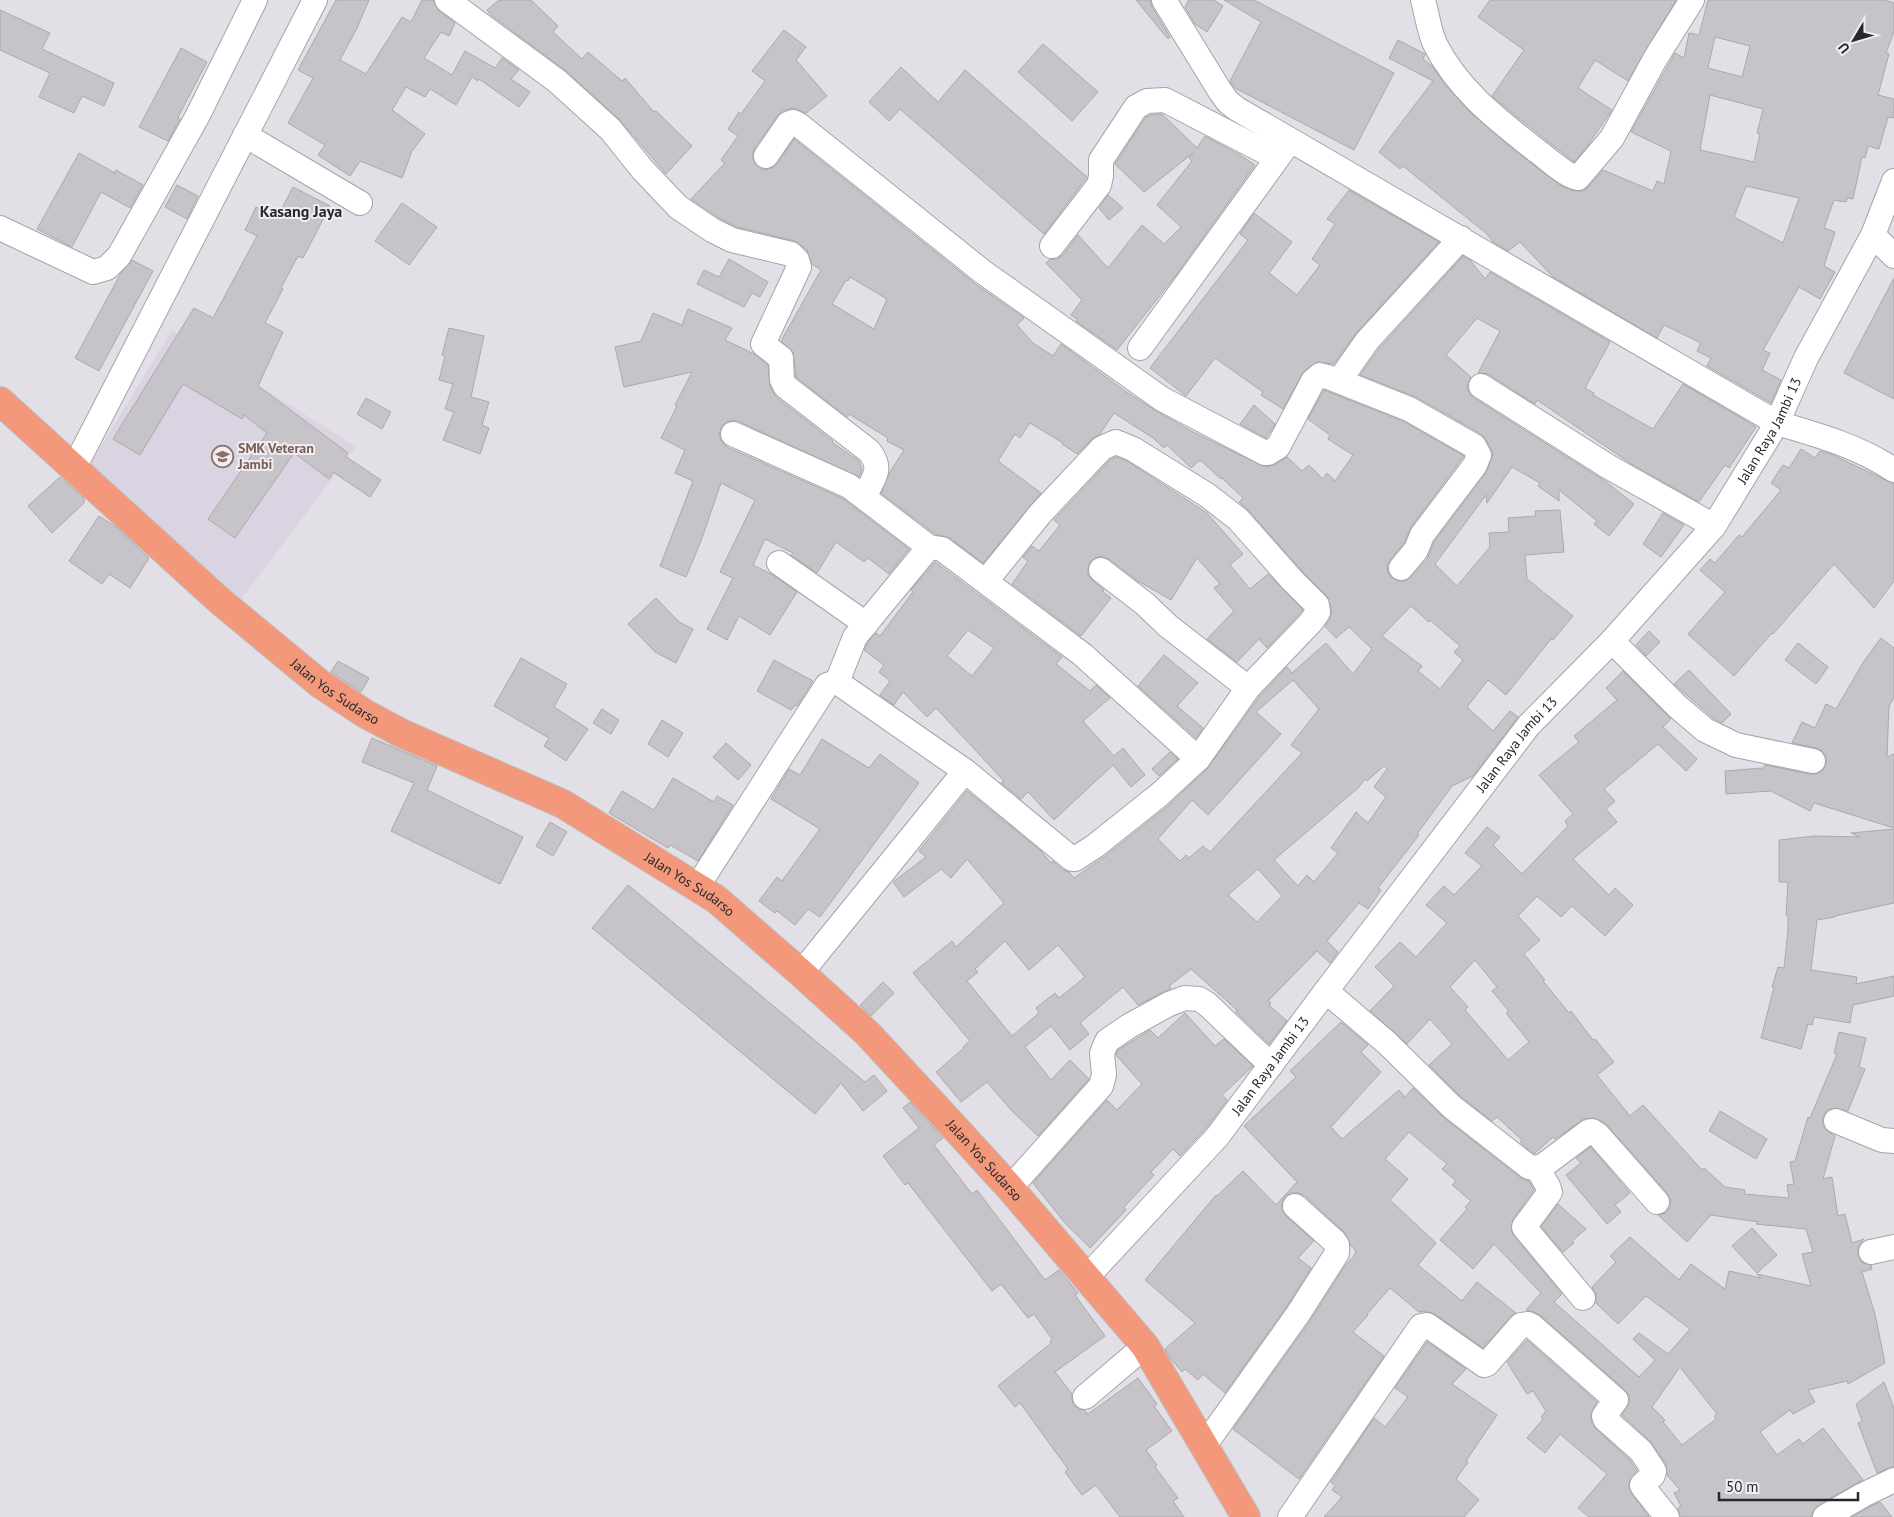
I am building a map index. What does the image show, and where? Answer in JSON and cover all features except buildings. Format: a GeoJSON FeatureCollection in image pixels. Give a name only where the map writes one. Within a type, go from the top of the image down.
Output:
{"type":"FeatureCollection","features":[{"type":"Feature","properties":{"kind":"highway","name":"Jalan Yos Sudarso"},"geometry":{"type":"LineString","coordinates":[[0,401],[220,601],[327,688],[364,713],[401,733],[562,804],[716,899],[801,973],[867,1033],[1010,1188],[1146,1346],[1246,1517]]}},
{"type":"Feature","properties":{"kind":"street"},"geometry":{"type":"LineString","coordinates":[[0,228],[93,272],[107,268],[119,256],[197,117],[255,0]]}},
{"type":"Feature","properties":{"kind":"street"},"geometry":{"type":"LineString","coordinates":[[74,468],[315,0]]}},
{"type":"Feature","properties":{"kind":"street"},"geometry":{"type":"LineString","coordinates":[[446,0],[557,81],[610,129],[642,169],[678,206],[712,230],[732,240],[791,254],[798,260],[799,268],[763,344],[781,358],[782,380],[785,386],[869,451],[876,460],[876,472],[864,497]]}},
{"type":"Feature","properties":{"kind":"street"},"geometry":{"type":"LineString","coordinates":[[1164,0],[1228,102],[1284,149]]}},
{"type":"Feature","properties":{"kind":"street"},"geometry":{"type":"LineString","coordinates":[[1423,0],[1434,42],[1444,59],[1470,93],[1488,111],[1548,159],[1574,178],[1578,178],[1612,138],[1655,59],[1692,0]]}},
{"type":"Feature","properties":{"kind":"street"},"geometry":{"type":"LineString","coordinates":[[1052,246],[1099,185],[1101,160],[1136,107],[1148,100],[1165,100],[1284,149],[1461,238],[1777,423],[1852,446],[1894,470]]}},
{"type":"Feature","properties":{"kind":"street"},"geometry":{"type":"LineString","coordinates":[[766,156],[788,124],[793,122],[799,125],[983,272],[1086,346],[1162,399],[1265,453],[1278,447],[1315,378],[1320,375],[1409,409],[1474,446],[1478,450],[1475,465],[1422,535],[1416,550],[1401,568]]}},
{"type":"Feature","properties":{"kind":"street"},"geometry":{"type":"LineString","coordinates":[[245,135],[360,203]]}},
{"type":"Feature","properties":{"kind":"street"},"geometry":{"type":"LineString","coordinates":[[1140,348],[1284,149]]}},
{"type":"Feature","properties":{"kind":"street","name":"Jalan Raya Jambi 13"},"geometry":{"type":"LineString","coordinates":[[1087,1277],[1217,1137],[1326,990],[1529,725],[1612,641],[1714,526],[1777,423],[1806,358],[1873,235],[1894,181]]}},
{"type":"Feature","properties":{"kind":"street"},"geometry":{"type":"LineString","coordinates":[[1873,235],[1894,256]]}},
{"type":"Feature","properties":{"kind":"street"},"geometry":{"type":"LineString","coordinates":[[1339,381],[1367,341],[1461,238]]}},
{"type":"Feature","properties":{"kind":"street"},"geometry":{"type":"LineString","coordinates":[[1481,386],[1609,467],[1714,526]]}},
{"type":"Feature","properties":{"kind":"street"},"geometry":{"type":"LineString","coordinates":[[733,434],[849,486],[929,546],[942,549],[1083,655],[1198,759]]}},
{"type":"Feature","properties":{"kind":"street"},"geometry":{"type":"LineString","coordinates":[[837,682],[965,771],[1072,859],[1095,846],[1159,795],[1198,759],[1248,688],[1311,622],[1318,612],[1316,605],[1238,519],[1207,495],[1133,449],[1116,442],[1102,448],[1040,514],[986,581]]}},
{"type":"Feature","properties":{"kind":"street"},"geometry":{"type":"LineString","coordinates":[[837,682],[855,637],[929,546]]}},
{"type":"Feature","properties":{"kind":"street"},"geometry":{"type":"LineString","coordinates":[[778,563],[866,624]]}},
{"type":"Feature","properties":{"kind":"street"},"geometry":{"type":"LineString","coordinates":[[1101,570],[1145,604],[1168,626],[1248,688]]}},
{"type":"Feature","properties":{"kind":"street"},"geometry":{"type":"LineString","coordinates":[[1612,641],[1678,707],[1705,730],[1736,745],[1813,761]]}},
{"type":"Feature","properties":{"kind":"street"},"geometry":{"type":"LineString","coordinates":[[697,887],[827,685],[837,682]]}},
{"type":"Feature","properties":{"kind":"street"},"geometry":{"type":"LineString","coordinates":[[801,973],[965,771]]}},
{"type":"Feature","properties":{"kind":"street"},"geometry":{"type":"LineString","coordinates":[[1326,990],[1387,1043],[1452,1107],[1529,1167],[1537,1168],[1544,1165],[1592,1131],[1598,1135],[1657,1202]]}},
{"type":"Feature","properties":{"kind":"street"},"geometry":{"type":"LineString","coordinates":[[1010,1188],[1101,1086],[1104,1075],[1102,1053],[1107,1041],[1129,1026],[1169,1004],[1185,998],[1192,998],[1207,1004],[1271,1065]]}},
{"type":"Feature","properties":{"kind":"street"},"geometry":{"type":"LineString","coordinates":[[1836,1121],[1882,1140],[1894,1141]]}},
{"type":"Feature","properties":{"kind":"street"},"geometry":{"type":"LineString","coordinates":[[1537,1168],[1550,1192],[1524,1227],[1583,1298]]}},
{"type":"Feature","properties":{"kind":"street"},"geometry":{"type":"LineString","coordinates":[[1204,1446],[1298,1314],[1337,1253],[1337,1245],[1334,1241],[1295,1206]]}},
{"type":"Feature","properties":{"kind":"street"},"geometry":{"type":"LineString","coordinates":[[1871,1252],[1894,1247]]}},
{"type":"Feature","properties":{"kind":"street"},"geometry":{"type":"LineString","coordinates":[[1290,1517],[1421,1326],[1427,1325],[1484,1365],[1487,1364],[1521,1325],[1525,1324],[1532,1326],[1616,1400],[1604,1416],[1605,1419],[1641,1451],[1654,1471],[1653,1475],[1642,1485],[1666,1517]]}},
{"type":"Feature","properties":{"kind":"street"},"geometry":{"type":"LineString","coordinates":[[1085,1398],[1146,1346]]}},
{"type":"Feature","properties":{"kind":"street"},"geometry":{"type":"LineString","coordinates":[[1826,1517],[1863,1494],[1894,1480]]}},
{"type":"Feature","properties":{"kind":"shaded area","name":"SMK Veteran Jambi"},"geometry":{"type":"Polygon","coordinates":[[[172,330],[356,447],[241,599],[89,466],[172,330]]]}},
{"type":"Feature","properties":{"kind":"place","name":"SMK Veteran Jambi"},"geometry":{"type":"Point","coordinates":[222,456]}},
{"type":"Feature","properties":{"kind":"district","name":"Kasang Jaya"},"geometry":{"type":"Point","coordinates":[301,211]}}]}
